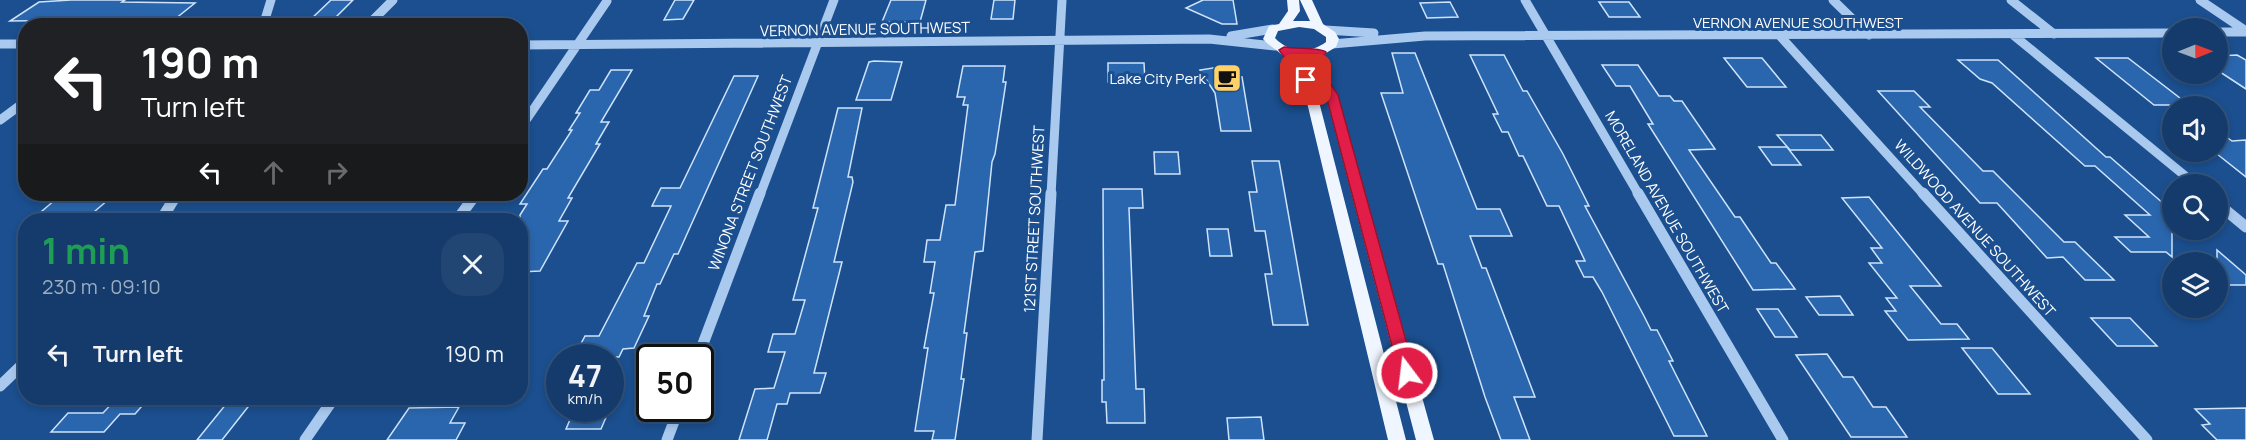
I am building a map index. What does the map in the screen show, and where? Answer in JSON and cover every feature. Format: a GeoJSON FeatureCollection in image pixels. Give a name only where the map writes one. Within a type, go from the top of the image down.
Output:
{"type":"FeatureCollection","features":[{"type":"Feature","properties":{"kind":"main road"},"geometry":{"type":"LineString","coordinates":[[1293,0],[1294,11],[1269,39],[1300,70],[1310,90],[1397,440]]}},
{"type":"Feature","properties":{"kind":"main road"},"geometry":{"type":"LineString","coordinates":[[1306,0],[1322,28],[1333,39],[1316,60],[1317,74],[1332,95],[1425,440]]}},
{"type":"Feature","properties":{"kind":"main road"},"geometry":{"type":"LineString","coordinates":[[1279,27],[1299,23],[1322,28]]}},
{"type":"Feature","properties":{"kind":"main road"},"geometry":{"type":"LineString","coordinates":[[1280,48],[1300,54],[1326,48]]}},
{"type":"Feature","properties":{"kind":"street"},"geometry":{"type":"LineString","coordinates":[[265,18],[271,0]]}},
{"type":"Feature","properties":{"kind":"street"},"geometry":{"type":"LineString","coordinates":[[375,18],[393,0]]}},
{"type":"Feature","properties":{"kind":"street","name":"WINONA STREET SOUTHWEST"},"geometry":{"type":"LineString","coordinates":[[703,344],[834,0]]}},
{"type":"Feature","properties":{"kind":"street","name":"121ST STREET SOUTHWEST"},"geometry":{"type":"LineString","coordinates":[[1036,440],[1062,0]]}},
{"type":"Feature","properties":{"kind":"street","name":"MORELAND AVENUE SOUTHWEST"},"geometry":{"type":"LineString","coordinates":[[1525,0],[1783,440]]}},
{"type":"Feature","properties":{"kind":"street"},"geometry":{"type":"LineString","coordinates":[[1833,0],[1869,35]]}},
{"type":"Feature","properties":{"kind":"street"},"geometry":{"type":"LineString","coordinates":[[2011,0],[2054,33]]}},
{"type":"Feature","properties":{"kind":"street"},"geometry":{"type":"LineString","coordinates":[[2200,0],[2246,32]]}},
{"type":"Feature","properties":{"kind":"street"},"geometry":{"type":"LineString","coordinates":[[528,118],[607,1]]}},
{"type":"Feature","properties":{"kind":"street","name":"VERNON AVENUE SOUTHWEST"},"geometry":{"type":"LineString","coordinates":[[1209,39],[1279,27]]}},
{"type":"Feature","properties":{"kind":"street","name":"VERNON AVENUE SOUTHWEST"},"geometry":{"type":"LineString","coordinates":[[1322,28],[1425,36],[2162,33]]}},
{"type":"Feature","properties":{"kind":"street"},"geometry":{"type":"LineString","coordinates":[[2228,32],[2246,32]]}},
{"type":"Feature","properties":{"kind":"street"},"geometry":{"type":"LineString","coordinates":[[2012,34],[2182,174]]}},
{"type":"Feature","properties":{"kind":"street","name":"VERNON AVENUE SOUTHWEST"},"geometry":{"type":"LineString","coordinates":[[1326,48],[1425,36]]}},
{"type":"Feature","properties":{"kind":"street","name":"WILDWOOD AVENUE SOUTHWEST"},"geometry":{"type":"LineString","coordinates":[[1780,36],[2147,440]]}},
{"type":"Feature","properties":{"kind":"street","name":"VERNON AVENUE SOUTHWEST"},"geometry":{"type":"LineString","coordinates":[[528,45],[1209,39],[1280,48]]}},
{"type":"Feature","properties":{"kind":"street"},"geometry":{"type":"LineString","coordinates":[[0,44],[18,44]]}},
{"type":"Feature","properties":{"kind":"street"},"geometry":{"type":"LineString","coordinates":[[0,120],[18,107]]}},
{"type":"Feature","properties":{"kind":"street"},"geometry":{"type":"LineString","coordinates":[[2228,212],[2246,227]]}},
{"type":"Feature","properties":{"kind":"street"},"geometry":{"type":"LineString","coordinates":[[0,386],[18,369]]}},
{"type":"Feature","properties":{"kind":"street"},"geometry":{"type":"LineString","coordinates":[[305,440],[329,405]]}},
{"type":"Feature","properties":{"kind":"street"},"geometry":{"type":"LineString","coordinates":[[667,440],[674,422]]}},
{"type":"Feature","properties":{"kind":"building"},"geometry":{"type":"Polygon","coordinates":[[[125,0],[122,2],[195,3],[176,18],[18,18],[18,21],[10,21],[39,2],[125,0]]]}},
{"type":"Feature","properties":{"kind":"building"},"geometry":{"type":"Polygon","coordinates":[[[331,0],[353,0],[335,18],[312,18],[331,0]]]}},
{"type":"Feature","properties":{"kind":"building"},"geometry":{"type":"Polygon","coordinates":[[[675,0],[694,0],[683,19],[664,20],[675,0]]]}},
{"type":"Feature","properties":{"kind":"building"},"geometry":{"type":"Polygon","coordinates":[[[891,0],[926,0],[920,22],[882,22],[891,0]]]}},
{"type":"Feature","properties":{"kind":"building"},"geometry":{"type":"Polygon","coordinates":[[[994,0],[1015,0],[1013,19],[991,19],[994,0]]]}},
{"type":"Feature","properties":{"kind":"building"},"geometry":{"type":"Polygon","coordinates":[[[1203,0],[1233,0],[1237,24],[1222,24],[1186,8],[1203,0]]]}},
{"type":"Feature","properties":{"kind":"building"},"geometry":{"type":"Polygon","coordinates":[[[1450,2],[1458,17],[1427,18],[1420,3],[1450,2]]]}},
{"type":"Feature","properties":{"kind":"building"},"geometry":{"type":"Polygon","coordinates":[[[1599,2],[1629,2],[1640,17],[1609,17],[1599,2]]]}},
{"type":"Feature","properties":{"kind":"building"},"geometry":{"type":"Polygon","coordinates":[[[1392,53],[1415,53],[1477,209],[1500,209],[1512,236],[1470,236],[1482,268],[1486,268],[1535,397],[1514,397],[1530,440],[1501,440],[1485,397],[1443,264],[1438,264],[1381,93],[1403,93],[1392,53]]]}},
{"type":"Feature","properties":{"kind":"building"},"geometry":{"type":"Polygon","coordinates":[[[1470,55],[1504,55],[1523,91],[1527,91],[1563,154],[1589,206],[1585,206],[1651,330],[1657,330],[1673,361],[1669,361],[1707,436],[1674,436],[1602,292],[1593,277],[1584,277],[1576,261],[1585,261],[1559,206],[1547,206],[1523,156],[1519,156],[1508,132],[1502,132],[1493,114],[1498,114],[1470,55]]]}},
{"type":"Feature","properties":{"kind":"building"},"geometry":{"type":"Polygon","coordinates":[[[2228,55],[2237,55],[2246,60],[2246,89],[2228,77],[2228,55]]]}},
{"type":"Feature","properties":{"kind":"building"},"geometry":{"type":"Polygon","coordinates":[[[1724,58],[1762,58],[1786,87],[1747,87],[1724,58]]]}},
{"type":"Feature","properties":{"kind":"building"},"geometry":{"type":"Polygon","coordinates":[[[2096,58],[2128,58],[2177,96],[2162,96],[2162,105],[2154,105],[2096,58]]]}},
{"type":"Feature","properties":{"kind":"building"},"geometry":{"type":"Polygon","coordinates":[[[1958,60],[1998,60],[2106,157],[2110,157],[2162,202],[2162,240],[2172,240],[2172,252],[2131,252],[2115,237],[2149,237],[2125,215],[2150,215],[2095,166],[2085,166],[1992,83],[1980,79],[1958,60]]]}},
{"type":"Feature","properties":{"kind":"building"},"geometry":{"type":"Polygon","coordinates":[[[869,62],[902,62],[891,100],[856,100],[869,62]]]}},
{"type":"Feature","properties":{"kind":"building"},"geometry":{"type":"Polygon","coordinates":[[[1108,63],[1144,63],[1145,81],[1108,82],[1108,63]]]}},
{"type":"Feature","properties":{"kind":"building"},"geometry":{"type":"Polygon","coordinates":[[[1602,65],[1638,65],[1659,96],[1670,96],[1674,101],[1682,101],[1715,149],[1689,150],[1735,217],[1740,217],[1771,263],[1776,263],[1795,289],[1753,290],[1648,124],[1653,124],[1630,86],[1616,86],[1602,65]]]}},
{"type":"Feature","properties":{"kind":"building"},"geometry":{"type":"Polygon","coordinates":[[[963,66],[1005,66],[1003,82],[1006,82],[992,162],[983,251],[975,252],[964,333],[967,333],[961,379],[964,379],[955,440],[932,440],[934,431],[915,431],[928,348],[924,348],[934,293],[930,293],[935,262],[924,262],[927,240],[940,240],[946,205],[955,205],[968,105],[963,105],[965,97],[957,97],[963,66]]]}},
{"type":"Feature","properties":{"kind":"building"},"geometry":{"type":"Polygon","coordinates":[[[1219,67],[1224,75],[1242,77],[1251,131],[1221,131],[1215,93],[1200,70],[1219,67]]]}},
{"type":"Feature","properties":{"kind":"building"},"geometry":{"type":"Polygon","coordinates":[[[611,70],[632,70],[601,122],[609,122],[596,144],[600,144],[568,198],[572,198],[559,221],[568,221],[540,271],[528,272],[528,213],[521,213],[527,204],[520,204],[522,201],[528,201],[528,192],[543,169],[547,169],[572,130],[569,130],[580,113],[576,113],[590,90],[599,90],[611,70]]]}},
{"type":"Feature","properties":{"kind":"building"},"geometry":{"type":"Polygon","coordinates":[[[734,76],[758,76],[678,254],[674,254],[660,284],[657,284],[644,316],[649,316],[634,348],[624,349],[624,344],[581,344],[585,336],[599,336],[637,263],[644,263],[671,206],[652,206],[661,188],[680,188],[734,76]]]}},
{"type":"Feature","properties":{"kind":"building"},"geometry":{"type":"Polygon","coordinates":[[[1878,91],[1914,91],[1930,107],[1920,107],[1983,171],[1993,171],[2064,242],[2075,242],[2114,280],[2085,280],[2063,257],[2047,258],[1997,203],[1980,203],[1878,91]]]}},
{"type":"Feature","properties":{"kind":"building"},"geometry":{"type":"Polygon","coordinates":[[[838,108],[862,108],[848,177],[852,177],[853,182],[834,262],[842,262],[814,373],[826,373],[820,393],[790,393],[787,404],[777,404],[767,440],[739,440],[755,389],[774,388],[785,352],[768,352],[773,334],[795,334],[805,300],[793,300],[818,208],[813,208],[838,108]]]}},
{"type":"Feature","properties":{"kind":"building"},"geometry":{"type":"Polygon","coordinates":[[[1777,135],[1821,135],[1833,150],[1790,150],[1777,135]]]}},
{"type":"Feature","properties":{"kind":"building"},"geometry":{"type":"Polygon","coordinates":[[[2228,138],[2232,141],[2246,140],[2246,177],[2227,162],[2228,138]]]}},
{"type":"Feature","properties":{"kind":"building"},"geometry":{"type":"Polygon","coordinates":[[[1759,147],[1787,147],[1801,165],[1772,165],[1759,147]]]}},
{"type":"Feature","properties":{"kind":"building"},"geometry":{"type":"Polygon","coordinates":[[[1154,152],[1178,152],[1180,174],[1155,174],[1154,152]]]}},
{"type":"Feature","properties":{"kind":"building"},"geometry":{"type":"Polygon","coordinates":[[[1252,161],[1279,161],[1308,325],[1273,325],[1265,274],[1272,274],[1265,231],[1255,231],[1249,192],[1257,192],[1252,161]]]}},
{"type":"Feature","properties":{"kind":"building"},"geometry":{"type":"Polygon","coordinates":[[[1103,189],[1142,189],[1143,208],[1129,208],[1136,389],[1144,389],[1145,423],[1107,423],[1106,402],[1102,402],[1102,380],[1104,380],[1103,189]]]}},
{"type":"Feature","properties":{"kind":"building"},"geometry":{"type":"Polygon","coordinates":[[[1869,197],[1941,286],[1910,286],[1941,324],[1957,324],[1969,339],[1908,340],[1885,311],[1896,311],[1886,298],[1897,298],[1869,263],[1882,263],[1871,248],[1882,248],[1842,198],[1869,197]]]}},
{"type":"Feature","properties":{"kind":"building"},"geometry":{"type":"Polygon","coordinates":[[[54,201],[107,201],[93,213],[40,213],[54,201]]]}},
{"type":"Feature","properties":{"kind":"building"},"geometry":{"type":"Polygon","coordinates":[[[1207,229],[1228,229],[1232,256],[1210,256],[1207,229]]]}},
{"type":"Feature","properties":{"kind":"building"},"geometry":{"type":"Polygon","coordinates":[[[2228,259],[2246,275],[2246,285],[2228,285],[2228,259]]]}},
{"type":"Feature","properties":{"kind":"building"},"geometry":{"type":"Polygon","coordinates":[[[1840,296],[1853,315],[1819,315],[1806,297],[1840,296]]]}},
{"type":"Feature","properties":{"kind":"building"},"geometry":{"type":"Polygon","coordinates":[[[1757,309],[1778,309],[1797,337],[1775,337],[1757,309]]]}},
{"type":"Feature","properties":{"kind":"building"},"geometry":{"type":"Polygon","coordinates":[[[2091,318],[2130,318],[2157,346],[2117,346],[2091,318]]]}},
{"type":"Feature","properties":{"kind":"building"},"geometry":{"type":"Polygon","coordinates":[[[1962,348],[1992,348],[2030,394],[1998,394],[1962,348]]]}},
{"type":"Feature","properties":{"kind":"building"},"geometry":{"type":"Polygon","coordinates":[[[1827,354],[1843,377],[1853,377],[1873,407],[1886,407],[1907,437],[1851,437],[1796,355],[1827,354]]]}},
{"type":"Feature","properties":{"kind":"building"},"geometry":{"type":"Polygon","coordinates":[[[110,405],[143,405],[135,414],[120,414],[104,432],[51,432],[68,413],[103,413],[110,405]]]}},
{"type":"Feature","properties":{"kind":"building"},"geometry":{"type":"Polygon","coordinates":[[[225,405],[250,405],[222,440],[197,440],[225,405]]]}},
{"type":"Feature","properties":{"kind":"building"},"geometry":{"type":"Polygon","coordinates":[[[459,407],[450,423],[465,423],[456,440],[387,440],[409,408],[459,407]]]}},
{"type":"Feature","properties":{"kind":"building"},"geometry":{"type":"Polygon","coordinates":[[[2246,408],[2246,440],[2217,440],[2202,425],[2210,424],[2195,409],[2246,408]]]}},
{"type":"Feature","properties":{"kind":"building"},"geometry":{"type":"Polygon","coordinates":[[[1261,417],[1264,440],[1229,440],[1227,418],[1261,417]]]}},
{"type":"Feature","properties":{"kind":"building"},"geometry":{"type":"Polygon","coordinates":[[[569,422],[604,422],[601,429],[566,429],[569,422]]]}},
{"type":"Feature","properties":{"kind":"place","name":"Lake City Perk"},"geometry":{"type":"Point","coordinates":[1227,78]}},
{"type":"Feature","properties":{"kind":"route"},"geometry":{"type":"LineString","coordinates":[[1306,80],[1284,50],[1300,54],[1320,52],[1315,66],[1317,74],[1332,95],[1407,373]]}}]}
